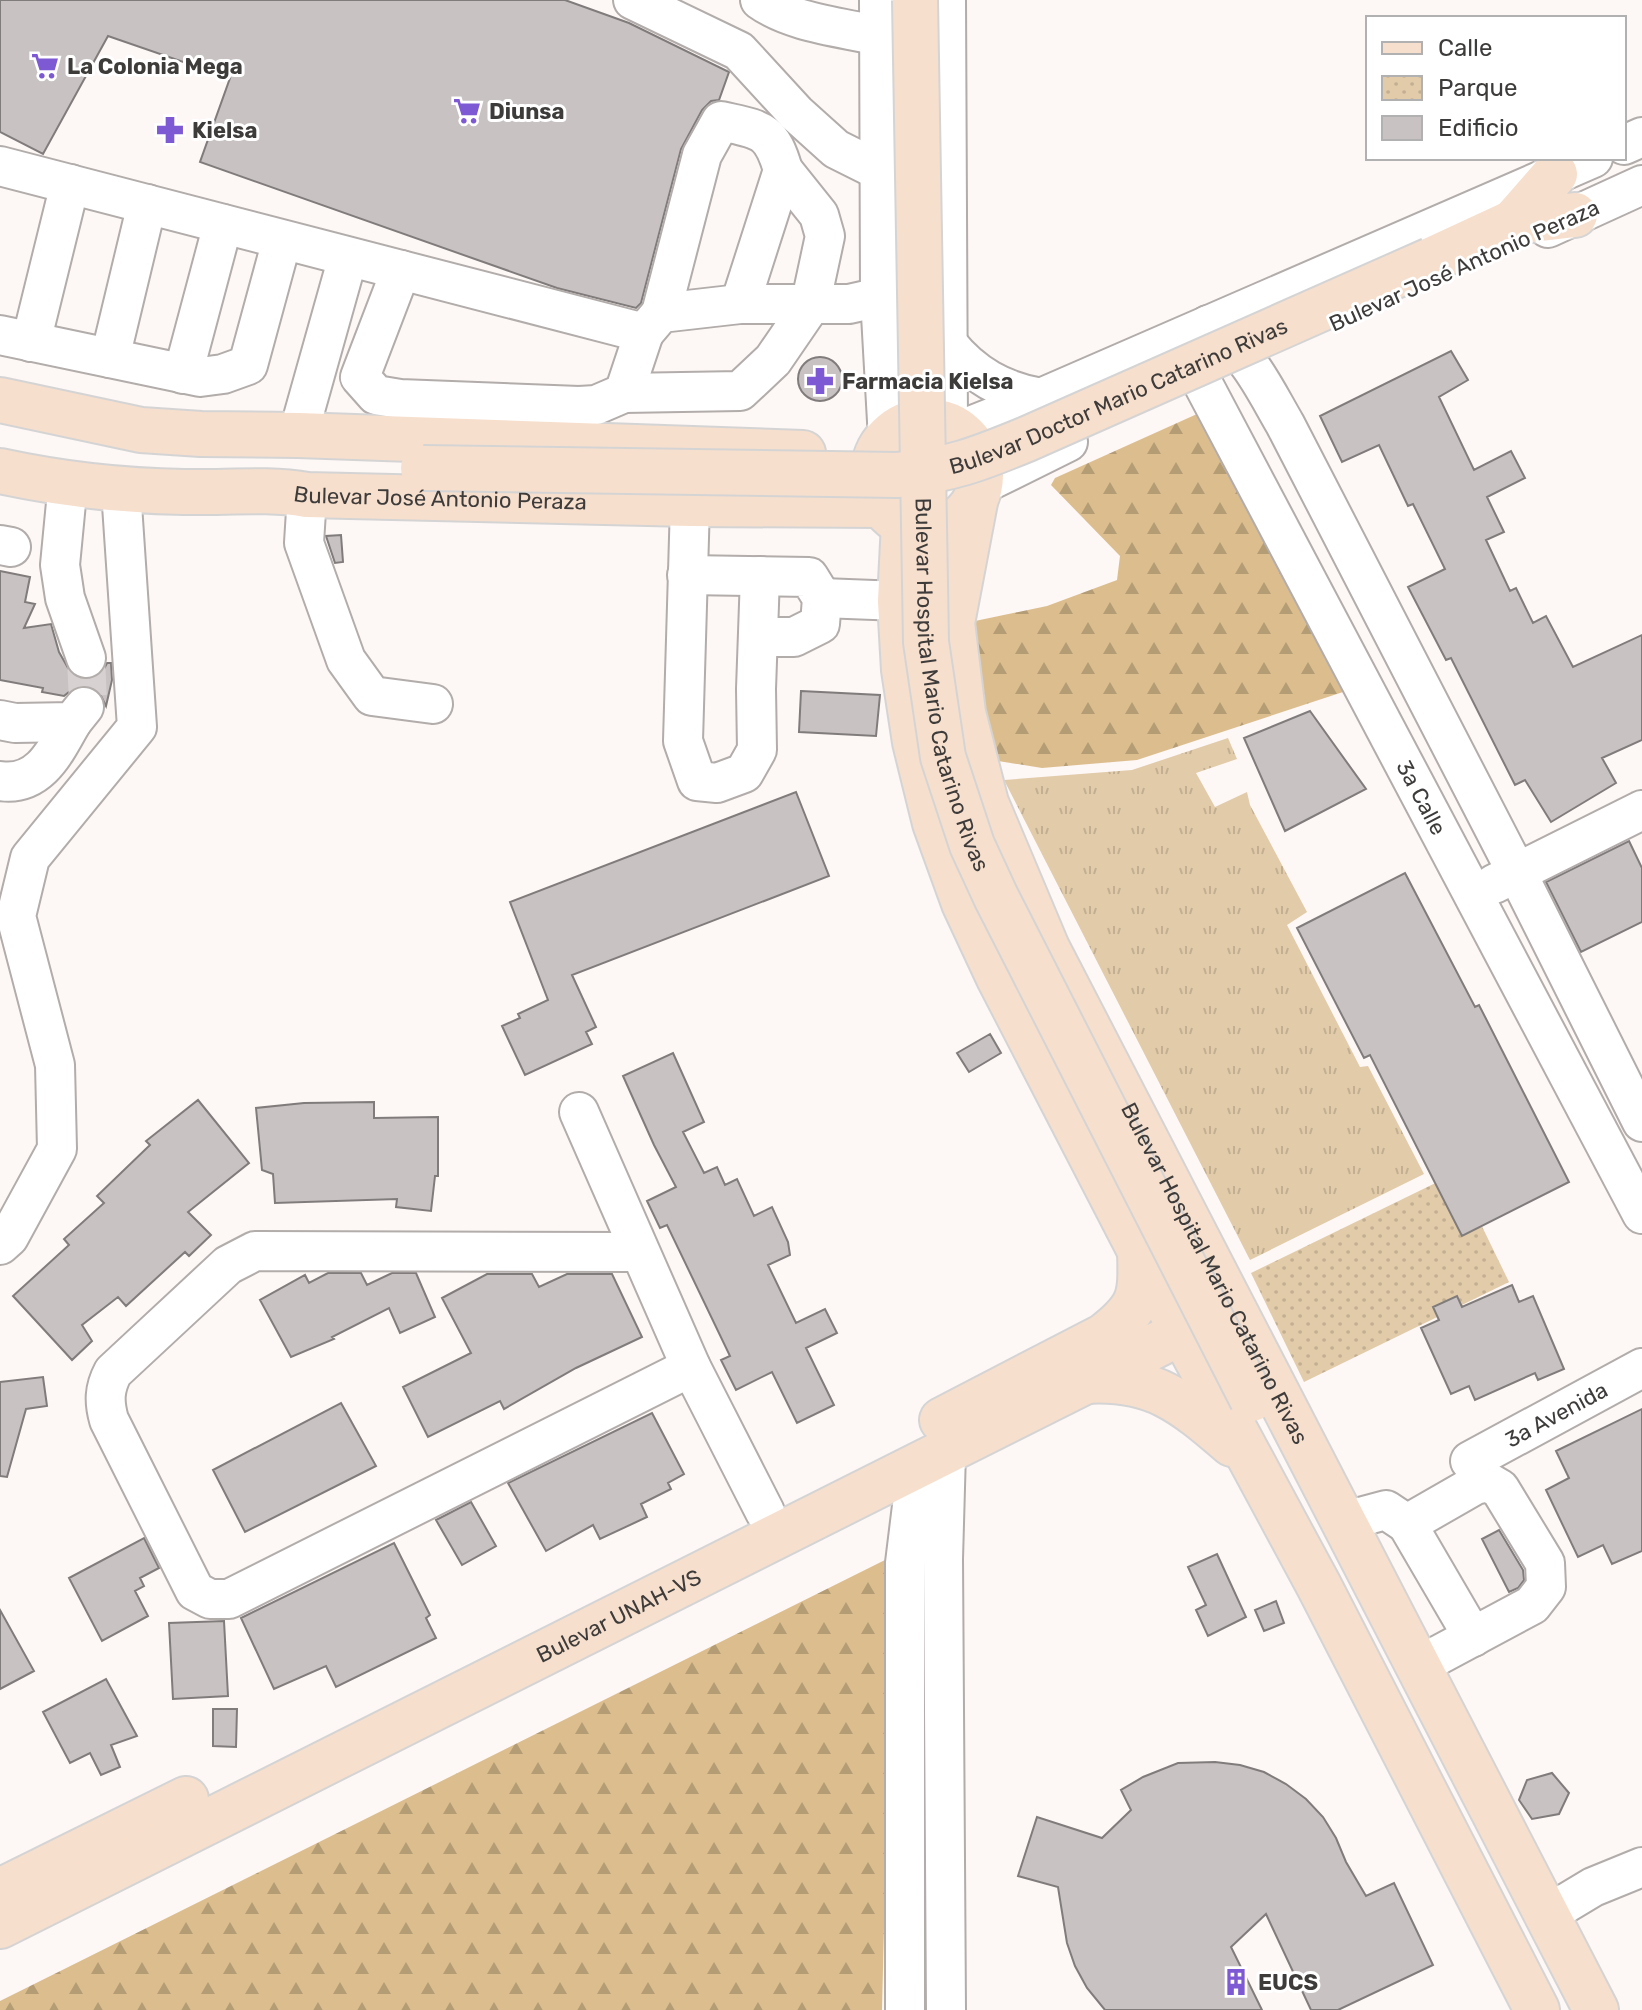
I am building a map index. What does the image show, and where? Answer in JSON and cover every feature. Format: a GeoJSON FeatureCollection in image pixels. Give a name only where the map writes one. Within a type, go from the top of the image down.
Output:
{"type":"FeatureCollection","features":[{"type":"Feature","properties":{"kind":"main road","name":"Bulevar Hospital Mario Catarino Rivas"},"geometry":{"type":"LineString","coordinates":[[915,0],[926,642],[943,757],[972,845],[1252,1399],[1327,1514],[1365,1562],[1596,2010]]}},
{"type":"Feature","properties":{"kind":"main road"},"geometry":{"type":"LineString","coordinates":[[1513,222],[1574,166]]}},
{"type":"Feature","properties":{"kind":"main road"},"geometry":{"type":"LineString","coordinates":[[1513,222],[1575,215]]}},
{"type":"Feature","properties":{"kind":"main road","name":"Bulevar Doctor Mario Catarino Rivas"},"geometry":{"type":"LineString","coordinates":[[268,466],[897,475],[935,472],[969,463],[1027,439],[1513,222]]}},
{"type":"Feature","properties":{"kind":"main road"},"geometry":{"type":"LineString","coordinates":[[0,400],[141,430],[201,434],[883,446]]}},
{"type":"Feature","properties":{"kind":"main road"},"geometry":{"type":"LineString","coordinates":[[932,422],[953,428],[970,441],[977,454],[981,469],[978,493],[965,515],[952,524],[936,529],[919,529],[893,514],[875,489],[873,471],[883,446],[901,429],[916,423],[932,422]]}},
{"type":"Feature","properties":{"kind":"main road"},"geometry":{"type":"LineString","coordinates":[[201,434],[268,466]]}},
{"type":"Feature","properties":{"kind":"main road"},"geometry":{"type":"LineString","coordinates":[[184,492],[268,466]]}},
{"type":"Feature","properties":{"kind":"main road","name":"Bulevar José Antonio Peraza"},"geometry":{"type":"LineString","coordinates":[[0,471],[121,490],[285,491],[307,495],[690,504],[893,514]]}},
{"type":"Feature","properties":{"kind":"main road","name":"Bulevar Hospital Mario Catarino Rivas"},"geometry":{"type":"LineString","coordinates":[[978,493],[952,623],[963,713],[986,803],[1047,948],[1222,1284],[1327,1514]]}},
{"type":"Feature","properties":{"kind":"main road","name":"Bulevar Hospital Mario Catarino Rivas"},"geometry":{"type":"LineString","coordinates":[[893,514],[904,670],[915,742],[935,823],[964,903],[999,978],[1182,1332],[1319,1586],[1537,2010]]}},
{"type":"Feature","properties":{"kind":"main road","name":"Bulevar UNAH-VS"},"geometry":{"type":"LineString","coordinates":[[554,1632],[765,1512],[1104,1336],[1126,1319],[1134,1307],[1140,1292],[1140,1248]]}},
{"type":"Feature","properties":{"kind":"main road","name":"Bulevar UNAH-VS"},"geometry":{"type":"LineString","coordinates":[[0,1926],[317,1751],[554,1632],[931,1459],[1182,1332],[1222,1284]]}},
{"type":"Feature","properties":{"kind":"main road"},"geometry":{"type":"LineString","coordinates":[[1086,1381],[1135,1382],[1162,1393],[1191,1409],[1253,1463]]}},
{"type":"Feature","properties":{"kind":"main road"},"geometry":{"type":"LineString","coordinates":[[1319,1586],[1327,1514]]}},
{"type":"Feature","properties":{"kind":"main road","name":"Bulevar UNAH-VS"},"geometry":{"type":"LineString","coordinates":[[0,1891],[317,1751]]}},
{"type":"Feature","properties":{"kind":"street"},"geometry":{"type":"LineString","coordinates":[[633,0],[739,51],[796,113],[836,149],[878,170]]}},
{"type":"Feature","properties":{"kind":"street"},"geometry":{"type":"LineString","coordinates":[[760,0],[801,18],[879,18],[878,170],[883,446]]}},
{"type":"Feature","properties":{"kind":"street"},"geometry":{"type":"LineString","coordinates":[[946,0],[948,344],[953,428]]}},
{"type":"Feature","properties":{"kind":"street"},"geometry":{"type":"LineString","coordinates":[[401,270],[360,377],[376,395],[400,399],[579,406],[596,405],[624,393],[740,391],[773,360],[810,306],[825,236],[819,215],[783,170],[777,148],[760,130],[721,121],[702,155],[652,323],[624,393]]}},
{"type":"Feature","properties":{"kind":"street"},"geometry":{"type":"LineString","coordinates":[[0,166],[401,270],[652,323],[740,304],[810,306],[849,304],[880,297]]}},
{"type":"Feature","properties":{"kind":"street","name":"Bulevar José Antonio Peraza"},"geometry":{"type":"LineString","coordinates":[[953,428],[1041,398],[1574,166]]}},
{"type":"Feature","properties":{"kind":"street"},"geometry":{"type":"LineString","coordinates":[[740,304],[783,170]]}},
{"type":"Feature","properties":{"kind":"street"},"geometry":{"type":"LineString","coordinates":[[70,184],[15,339],[200,377],[223,374],[248,365],[282,240]]}},
{"type":"Feature","properties":{"kind":"street","name":"Bulevar José Antonio Peraza"},"geometry":{"type":"LineString","coordinates":[[978,493],[1108,423],[1642,185]]}},
{"type":"Feature","properties":{"kind":"street"},"geometry":{"type":"LineString","coordinates":[[110,358],[147,204]]}},
{"type":"Feature","properties":{"kind":"street"},"geometry":{"type":"LineString","coordinates":[[183,374],[223,224]]}},
{"type":"Feature","properties":{"kind":"street"},"geometry":{"type":"LineString","coordinates":[[298,435],[348,257]]}},
{"type":"Feature","properties":{"kind":"street"},"geometry":{"type":"LineString","coordinates":[[1208,325],[1232,342],[1249,362],[1285,424],[1642,1122]]}},
{"type":"Feature","properties":{"kind":"street"},"geometry":{"type":"LineString","coordinates":[[948,344],[988,381],[1041,398]]}},
{"type":"Feature","properties":{"kind":"street","name":"3a Calle"},"geometry":{"type":"LineString","coordinates":[[1202,382],[1642,1214]]}},
{"type":"Feature","properties":{"kind":"street"},"geometry":{"type":"LineString","coordinates":[[68,482],[60,565],[65,598],[86,658]]}},
{"type":"Feature","properties":{"kind":"street"},"geometry":{"type":"LineString","coordinates":[[0,1245],[9,1237],[57,1149],[55,1065],[16,916],[30,858],[137,727],[121,490]]}},
{"type":"Feature","properties":{"kind":"street"},"geometry":{"type":"LineString","coordinates":[[307,495],[304,543],[346,660],[372,696],[433,704]]}},
{"type":"Feature","properties":{"kind":"street"},"geometry":{"type":"LineString","coordinates":[[690,504],[683,741],[697,781],[717,783],[744,773],[757,750],[760,576]]}},
{"type":"Feature","properties":{"kind":"street"},"geometry":{"type":"LineString","coordinates":[[687,575],[809,577],[822,598],[820,624],[794,637],[758,637]]}},
{"type":"Feature","properties":{"kind":"street"},"geometry":{"type":"LineString","coordinates":[[822,598],[900,601]]}},
{"type":"Feature","properties":{"kind":"street"},"geometry":{"type":"LineString","coordinates":[[0,720],[15,723],[80,712],[48,764]]}},
{"type":"Feature","properties":{"kind":"street"},"geometry":{"type":"LineString","coordinates":[[0,781],[10,782],[31,775],[48,764],[137,727]]}},
{"type":"Feature","properties":{"kind":"street"},"geometry":{"type":"LineString","coordinates":[[1473,894],[1642,810]]}},
{"type":"Feature","properties":{"kind":"street"},"geometry":{"type":"LineString","coordinates":[[579,1112],[691,1367],[765,1512]]}},
{"type":"Feature","properties":{"kind":"street"},"geometry":{"type":"LineString","coordinates":[[639,1252],[255,1251],[228,1265],[113,1372],[106,1387],[105,1405],[109,1420],[195,1591],[210,1599],[229,1599],[691,1367]]}},
{"type":"Feature","properties":{"kind":"street","name":"3a Avenida"},"geometry":{"type":"LineString","coordinates":[[1470,1461],[1642,1368]]}},
{"type":"Feature","properties":{"kind":"street"},"geometry":{"type":"LineString","coordinates":[[931,1459],[943,1599],[946,2010]]}},
{"type":"Feature","properties":{"kind":"street"},"geometry":{"type":"LineString","coordinates":[[905,2010],[905,1563],[931,1459]]}},
{"type":"Feature","properties":{"kind":"street"},"geometry":{"type":"LineString","coordinates":[[1407,1524],[1475,1485],[1488,1482],[1500,1489],[1545,1563],[1546,1587],[1532,1605],[1420,1665]]}},
{"type":"Feature","properties":{"kind":"street"},"geometry":{"type":"LineString","coordinates":[[1327,1514],[1386,1510],[1407,1524],[1473,1637]]}},
{"type":"Feature","properties":{"kind":"street"},"geometry":{"type":"LineString","coordinates":[[905,1600],[943,1599]]}},
{"type":"Feature","properties":{"kind":"street"},"geometry":{"type":"LineString","coordinates":[[1548,1914],[1593,1887],[1642,1867]]}},
{"type":"Feature","properties":{"kind":"green space"},"geometry":{"type":"Polygon","coordinates":[[[1197,414],[1294,586],[1343,692],[1137,760],[1042,768],[998,761],[984,712],[975,621],[1047,606],[1117,580],[1120,556],[1051,485],[1055,478],[1197,414]]]}},
{"type":"Feature","properties":{"kind":"green space"},"geometry":{"type":"Polygon","coordinates":[[[1228,738],[1237,759],[1196,773],[1215,807],[1247,792],[1250,805],[1307,912],[1287,925],[1360,1067],[1368,1066],[1424,1174],[1250,1260],[1004,780],[1132,770],[1228,738]]]}},
{"type":"Feature","properties":{"kind":"green space"},"geometry":{"type":"Polygon","coordinates":[[[1456,1173],[1509,1282],[1304,1382],[1251,1273],[1456,1173]]]}},
{"type":"Feature","properties":{"kind":"green space"},"geometry":{"type":"Polygon","coordinates":[[[893,1556],[882,2010],[0,2010],[0,2001],[893,1556]]]}},
{"type":"Feature","properties":{"kind":"building","name":"Diunsa"},"geometry":{"type":"Polygon","coordinates":[[[0,0],[565,0],[629,23],[729,72],[719,100],[711,101],[702,110],[681,149],[641,303],[636,308],[557,288],[200,162],[230,78],[108,36],[43,154],[0,132],[0,0]]]}},
{"type":"Feature","properties":{"kind":"building"},"geometry":{"type":"Polygon","coordinates":[[[1451,351],[1468,380],[1439,397],[1474,470],[1511,451],[1525,478],[1487,497],[1504,532],[1486,540],[1510,591],[1516,588],[1533,623],[1546,616],[1573,667],[1642,635],[1642,740],[1602,758],[1616,783],[1551,822],[1525,780],[1515,785],[1451,658],[1446,660],[1408,587],[1445,569],[1413,504],[1408,506],[1379,445],[1342,462],[1320,416],[1451,351]]]}},
{"type":"Feature","properties":{"kind":"building","name":"Farmacia Kielsa"},"geometry":{"type":"Polygon","coordinates":[[[820,357],[835,364],[842,379],[835,394],[820,401],[805,394],[798,379],[805,364],[820,357]]]}},
{"type":"Feature","properties":{"kind":"building"},"geometry":{"type":"Polygon","coordinates":[[[341,535],[343,562],[335,563],[326,536],[341,535]]]}},
{"type":"Feature","properties":{"kind":"building"},"geometry":{"type":"Polygon","coordinates":[[[0,571],[30,577],[25,602],[35,604],[24,628],[51,624],[59,652],[72,675],[92,679],[102,673],[107,663],[111,663],[112,680],[106,706],[98,690],[88,685],[75,687],[64,696],[42,692],[43,688],[0,680],[0,571]]]}},
{"type":"Feature","properties":{"kind":"building"},"geometry":{"type":"Polygon","coordinates":[[[801,691],[880,695],[876,736],[799,732],[801,691]]]}},
{"type":"Feature","properties":{"kind":"building"},"geometry":{"type":"Polygon","coordinates":[[[1310,711],[1366,789],[1285,831],[1244,738],[1310,711]]]}},
{"type":"Feature","properties":{"kind":"building"},"geometry":{"type":"Polygon","coordinates":[[[796,792],[829,876],[572,975],[596,1027],[586,1032],[592,1044],[525,1075],[502,1026],[520,1018],[518,1014],[548,1000],[510,902],[796,792]]]}},
{"type":"Feature","properties":{"kind":"building"},"geometry":{"type":"Polygon","coordinates":[[[1629,841],[1642,868],[1642,922],[1581,952],[1546,882],[1629,841]]]}},
{"type":"Feature","properties":{"kind":"building"},"geometry":{"type":"Polygon","coordinates":[[[1405,873],[1475,1007],[1479,1005],[1569,1182],[1462,1236],[1370,1055],[1364,1058],[1297,928],[1405,873]]]}},
{"type":"Feature","properties":{"kind":"building"},"geometry":{"type":"Polygon","coordinates":[[[990,1034],[1001,1053],[969,1072],[957,1053],[990,1034]]]}},
{"type":"Feature","properties":{"kind":"building"},"geometry":{"type":"Polygon","coordinates":[[[673,1053],[704,1122],[683,1132],[704,1173],[717,1167],[725,1185],[737,1179],[754,1216],[772,1207],[788,1242],[790,1255],[768,1265],[796,1323],[825,1309],[837,1333],[806,1348],[834,1405],[797,1423],[772,1372],[736,1390],[721,1360],[730,1356],[667,1225],[660,1228],[647,1201],[676,1187],[623,1076],[673,1053]]]}},
{"type":"Feature","properties":{"kind":"building"},"geometry":{"type":"Polygon","coordinates":[[[198,1100],[249,1163],[188,1212],[211,1235],[189,1256],[185,1252],[126,1306],[118,1297],[82,1325],[92,1341],[72,1360],[13,1296],[69,1245],[64,1239],[104,1203],[97,1196],[150,1145],[146,1141],[198,1100]]]}},
{"type":"Feature","properties":{"kind":"building"},"geometry":{"type":"Polygon","coordinates":[[[374,1102],[374,1118],[438,1117],[438,1176],[435,1176],[431,1211],[396,1207],[397,1199],[275,1203],[273,1174],[262,1170],[256,1108],[304,1103],[374,1102]]]}},
{"type":"Feature","properties":{"kind":"building"},"geometry":{"type":"Polygon","coordinates":[[[328,1273],[361,1273],[367,1285],[392,1273],[416,1273],[435,1317],[400,1333],[389,1308],[332,1337],[334,1339],[291,1357],[260,1300],[305,1275],[309,1283],[328,1273]]]}},
{"type":"Feature","properties":{"kind":"building"},"geometry":{"type":"Polygon","coordinates":[[[487,1274],[532,1274],[539,1287],[567,1274],[612,1274],[642,1337],[576,1368],[504,1409],[500,1401],[428,1437],[403,1387],[471,1353],[442,1298],[487,1274]]]}},
{"type":"Feature","properties":{"kind":"building"},"geometry":{"type":"Polygon","coordinates":[[[1512,1285],[1519,1302],[1533,1296],[1564,1369],[1538,1380],[1535,1373],[1475,1400],[1469,1386],[1451,1394],[1421,1328],[1439,1320],[1433,1307],[1457,1296],[1462,1307],[1512,1285]]]}},
{"type":"Feature","properties":{"kind":"building"},"geometry":{"type":"Polygon","coordinates":[[[43,1377],[47,1406],[26,1409],[7,1477],[0,1476],[0,1382],[43,1377]]]}},
{"type":"Feature","properties":{"kind":"building"},"geometry":{"type":"Polygon","coordinates":[[[341,1403],[376,1466],[245,1532],[213,1470],[341,1403]]]}},
{"type":"Feature","properties":{"kind":"building"},"geometry":{"type":"Polygon","coordinates":[[[1642,1409],[1642,1551],[1612,1564],[1603,1545],[1578,1557],[1546,1490],[1569,1478],[1556,1451],[1642,1409]]]}},
{"type":"Feature","properties":{"kind":"building"},"geometry":{"type":"Polygon","coordinates":[[[652,1413],[684,1474],[668,1483],[671,1489],[641,1504],[647,1517],[600,1539],[593,1525],[546,1551],[508,1483],[652,1413]]]}},
{"type":"Feature","properties":{"kind":"building"},"geometry":{"type":"Polygon","coordinates":[[[471,1502],[496,1546],[462,1565],[436,1520],[471,1502]]]}},
{"type":"Feature","properties":{"kind":"building"},"geometry":{"type":"Polygon","coordinates":[[[1499,1530],[1523,1570],[1524,1580],[1518,1588],[1509,1592],[1482,1539],[1499,1530]]]}},
{"type":"Feature","properties":{"kind":"building"},"geometry":{"type":"Polygon","coordinates":[[[144,1538],[159,1568],[140,1578],[144,1586],[135,1591],[148,1616],[102,1641],[69,1578],[144,1538]]]}},
{"type":"Feature","properties":{"kind":"building"},"geometry":{"type":"Polygon","coordinates":[[[394,1543],[430,1615],[426,1618],[436,1638],[336,1687],[326,1666],[274,1689],[241,1618],[394,1543]]]}},
{"type":"Feature","properties":{"kind":"building"},"geometry":{"type":"Polygon","coordinates":[[[1217,1554],[1246,1617],[1208,1636],[1196,1610],[1206,1605],[1188,1567],[1217,1554]]]}},
{"type":"Feature","properties":{"kind":"building"},"geometry":{"type":"Polygon","coordinates":[[[1276,1601],[1284,1623],[1264,1631],[1255,1610],[1276,1601]]]}},
{"type":"Feature","properties":{"kind":"building"},"geometry":{"type":"Polygon","coordinates":[[[0,1610],[34,1671],[0,1689],[0,1610]]]}},
{"type":"Feature","properties":{"kind":"building"},"geometry":{"type":"Polygon","coordinates":[[[224,1621],[228,1696],[173,1699],[169,1623],[224,1621]]]}},
{"type":"Feature","properties":{"kind":"building"},"geometry":{"type":"Polygon","coordinates":[[[106,1679],[137,1736],[111,1745],[120,1767],[101,1775],[90,1753],[70,1763],[43,1712],[106,1679]]]}},
{"type":"Feature","properties":{"kind":"building"},"geometry":{"type":"Polygon","coordinates":[[[213,1709],[237,1709],[236,1747],[213,1746],[213,1709]]]}},
{"type":"Feature","properties":{"kind":"building"},"geometry":{"type":"Polygon","coordinates":[[[1215,1762],[1264,1772],[1306,1799],[1323,1817],[1336,1838],[1366,1896],[1394,1883],[1433,1965],[1338,2010],[1311,2010],[1266,1914],[1231,1947],[1262,2010],[1105,2010],[1087,1988],[1075,1966],[1067,1943],[1058,1887],[1018,1876],[1037,1817],[1102,1838],[1131,1810],[1121,1790],[1178,1763],[1215,1762]]]}},
{"type":"Feature","properties":{"kind":"building"},"geometry":{"type":"Polygon","coordinates":[[[1552,1773],[1569,1793],[1559,1814],[1532,1819],[1519,1800],[1527,1780],[1552,1773]]]}},
{"type":"Feature","properties":{"kind":"tunnel"},"geometry":{"type":"LineString","coordinates":[[86,658],[88,702]]}},
{"type":"Feature","properties":{"kind":"place","name":"La Colonia Mega"},"geometry":{"type":"Point","coordinates":[45,66]}},
{"type":"Feature","properties":{"kind":"place","name":"Diunsa"},"geometry":{"type":"Point","coordinates":[467,111]}},
{"type":"Feature","properties":{"kind":"place","name":"Kielsa"},"geometry":{"type":"Point","coordinates":[170,130]}},
{"type":"Feature","properties":{"kind":"place","name":"Farmacia Kielsa"},"geometry":{"type":"Point","coordinates":[820,381]}},
{"type":"Feature","properties":{"kind":"place","name":"EUCS"},"geometry":{"type":"Point","coordinates":[1236,1982]}}]}
